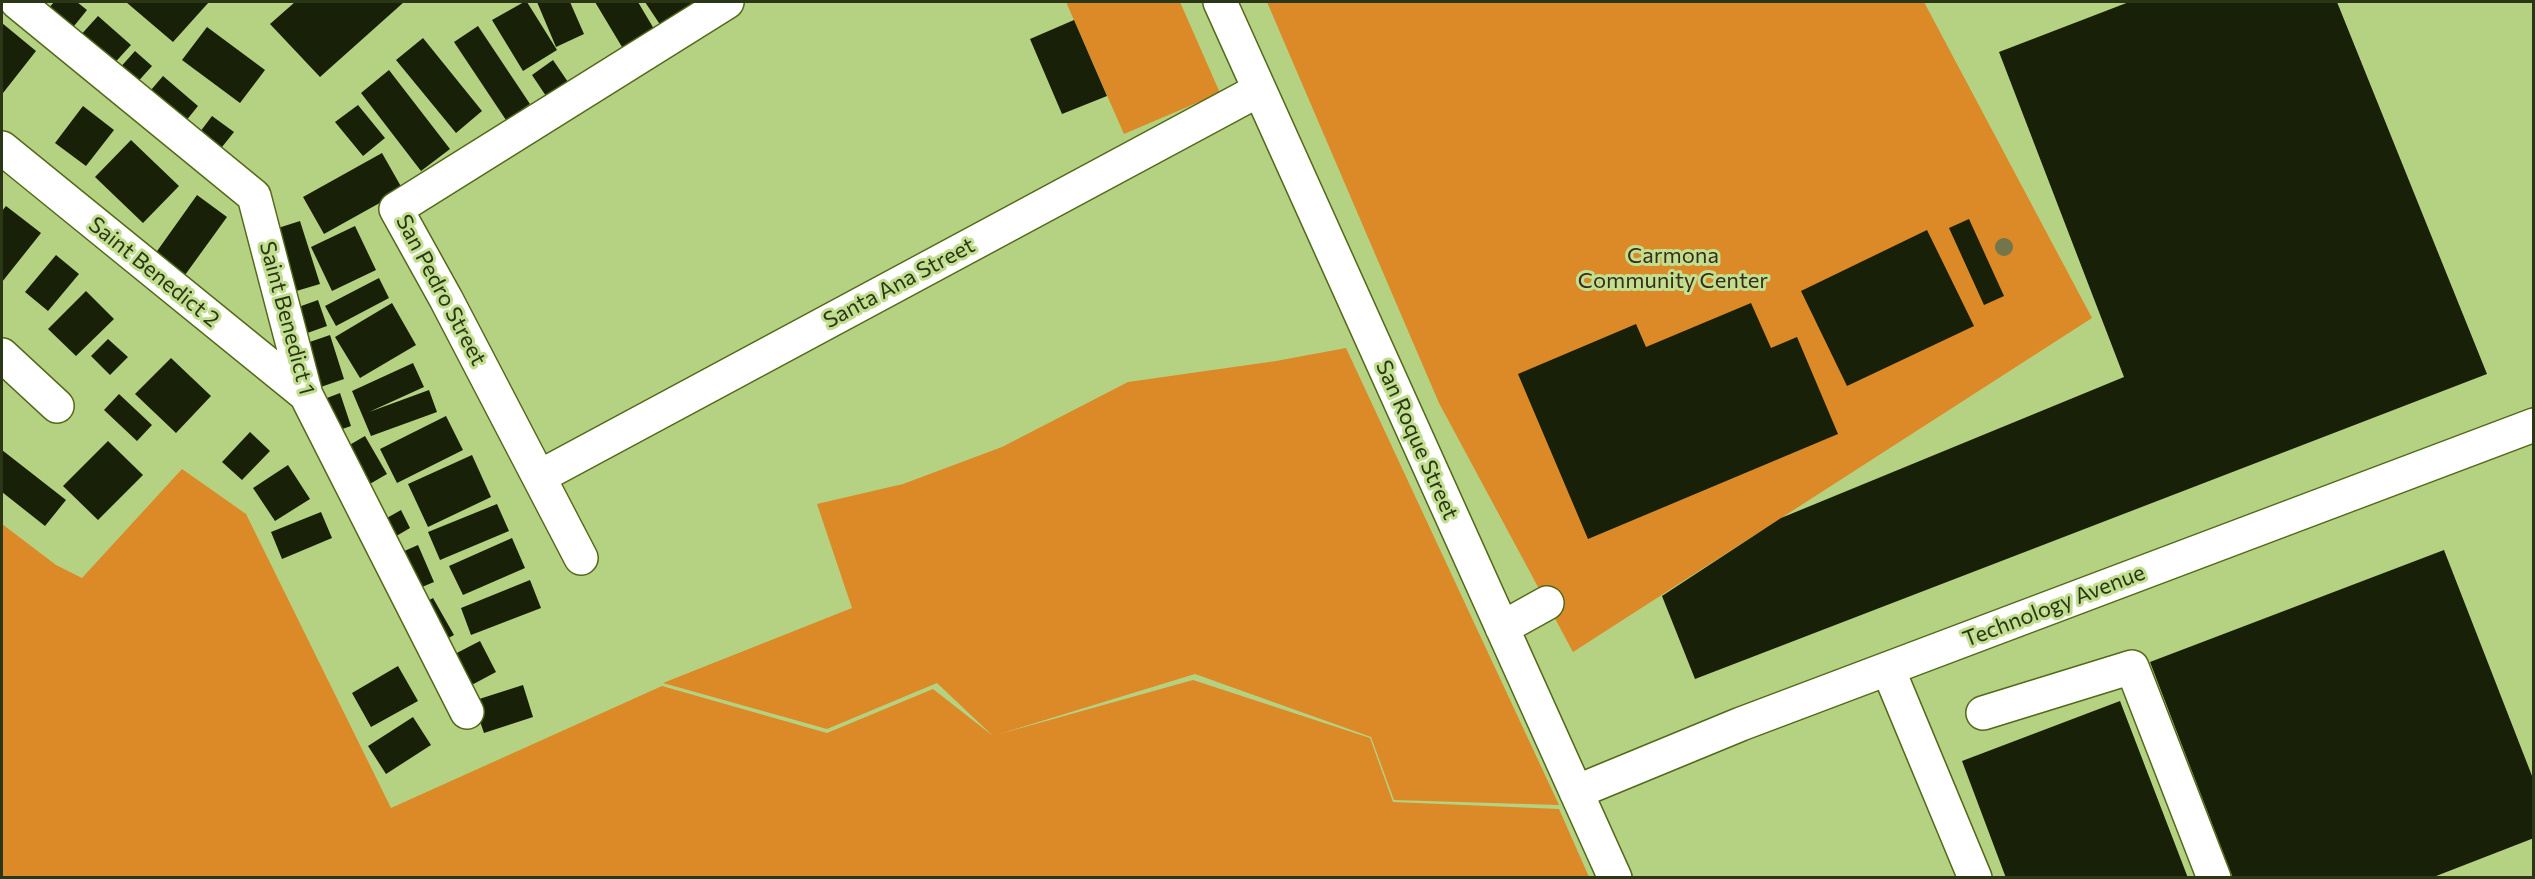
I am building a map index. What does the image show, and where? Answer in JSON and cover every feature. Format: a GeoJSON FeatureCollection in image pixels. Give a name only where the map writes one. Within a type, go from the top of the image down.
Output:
{"type":"FeatureCollection","features":[{"type":"Feature","properties":{"kind":"street","name":"Saint Benedict 1"},"geometry":{"type":"LineString","coordinates":[[17,2],[254,196],[306,395],[467,712]]}},
{"type":"Feature","properties":{"kind":"street","name":"San Pedro Street"},"geometry":{"type":"LineString","coordinates":[[581,558],[396,209],[728,2]]}},
{"type":"Feature","properties":{"kind":"street","name":"San Roque Street"},"geometry":{"type":"LineString","coordinates":[[1220,2],[1615,878]]}},
{"type":"Feature","properties":{"kind":"street","name":"Santa Ana Street"},"geometry":{"type":"LineString","coordinates":[[539,477],[1259,90]]}},
{"type":"Feature","properties":{"kind":"street","name":"Saint Benedict 2"},"geometry":{"type":"LineString","coordinates":[[2,148],[306,395]]}},
{"type":"Feature","properties":{"kind":"street"},"geometry":{"type":"LineString","coordinates":[[2,355],[57,406]]}},
{"type":"Feature","properties":{"kind":"street","name":"Technology Avenue"},"geometry":{"type":"LineString","coordinates":[[1576,792],[1741,724],[2534,425]]}},
{"type":"Feature","properties":{"kind":"street"},"geometry":{"type":"LineString","coordinates":[[1502,628],[1547,603]]}},
{"type":"Feature","properties":{"kind":"street"},"geometry":{"type":"LineString","coordinates":[[1983,713],[2132,667],[2214,878]]}},
{"type":"Feature","properties":{"kind":"street"},"geometry":{"type":"LineString","coordinates":[[1888,669],[1974,878]]}},
{"type":"Feature","properties":{"kind":"green space"},"geometry":{"type":"Polygon","coordinates":[[[1066,2],[1180,2],[1220,93],[1124,134],[1066,2]]]}},
{"type":"Feature","properties":{"kind":"green space","name":"Carmona Community Center"},"geometry":{"type":"Polygon","coordinates":[[[1267,2],[1924,2],[2092,318],[1573,652],[1439,403],[1267,2]]]}},
{"type":"Feature","properties":{"kind":"green space"},"geometry":{"type":"Polygon","coordinates":[[[1346,348],[1559,805],[1394,800],[1371,737],[1195,674],[996,735],[1193,680],[1370,738],[1393,802],[1559,809],[1589,877],[2,877],[2,524],[56,565],[82,578],[182,469],[246,514],[391,808],[662,686],[827,733],[933,689],[993,736],[937,683],[827,729],[663,683],[852,608],[817,504],[903,484],[1002,447],[1128,382],[1276,361],[1346,348]]]}},
{"type":"Feature","properties":{"kind":"building"},"geometry":{"type":"Polygon","coordinates":[[[54,2],[77,2],[87,10],[66,36],[42,16],[54,2]]]}},
{"type":"Feature","properties":{"kind":"building"},"geometry":{"type":"Polygon","coordinates":[[[126,2],[209,2],[173,42],[126,2]]]}},
{"type":"Feature","properties":{"kind":"building"},"geometry":{"type":"Polygon","coordinates":[[[295,2],[404,2],[320,77],[270,24],[295,2]]]}},
{"type":"Feature","properties":{"kind":"building"},"geometry":{"type":"Polygon","coordinates":[[[527,2],[557,50],[523,71],[492,20],[527,2]]]}},
{"type":"Feature","properties":{"kind":"building"},"geometry":{"type":"Polygon","coordinates":[[[537,2],[570,2],[584,34],[556,47],[537,2]]]}},
{"type":"Feature","properties":{"kind":"building"},"geometry":{"type":"Polygon","coordinates":[[[595,2],[638,2],[654,29],[622,47],[595,2]]]}},
{"type":"Feature","properties":{"kind":"building"},"geometry":{"type":"Polygon","coordinates":[[[645,2],[694,2],[696,5],[661,26],[645,2]]]}},
{"type":"Feature","properties":{"kind":"building"},"geometry":{"type":"Polygon","coordinates":[[[2129,2],[2337,2],[2487,374],[1695,679],[1662,596],[1781,518],[2124,377],[1999,52],[2129,2]]]}},
{"type":"Feature","properties":{"kind":"building"},"geometry":{"type":"Polygon","coordinates":[[[98,16],[131,45],[110,68],[78,38],[98,16]]]}},
{"type":"Feature","properties":{"kind":"building"},"geometry":{"type":"Polygon","coordinates":[[[1074,20],[1107,96],[1062,114],[1030,39],[1074,20]]]}},
{"type":"Feature","properties":{"kind":"building"},"geometry":{"type":"Polygon","coordinates":[[[2,23],[36,51],[3,93],[2,92],[2,23]]]}},
{"type":"Feature","properties":{"kind":"building"},"geometry":{"type":"Polygon","coordinates":[[[478,26],[530,104],[506,120],[454,42],[478,26]]]}},
{"type":"Feature","properties":{"kind":"building"},"geometry":{"type":"Polygon","coordinates":[[[207,27],[265,70],[240,103],[182,60],[207,27]]]}},
{"type":"Feature","properties":{"kind":"building"},"geometry":{"type":"Polygon","coordinates":[[[423,38],[482,111],[456,133],[396,60],[423,38]]]}},
{"type":"Feature","properties":{"kind":"building"},"geometry":{"type":"Polygon","coordinates":[[[135,51],[152,66],[134,86],[117,71],[135,51]]]}},
{"type":"Feature","properties":{"kind":"building"},"geometry":{"type":"Polygon","coordinates":[[[553,60],[568,82],[546,96],[532,75],[553,60]]]}},
{"type":"Feature","properties":{"kind":"building"},"geometry":{"type":"Polygon","coordinates":[[[389,70],[450,149],[421,171],[361,93],[389,70]]]}},
{"type":"Feature","properties":{"kind":"building"},"geometry":{"type":"Polygon","coordinates":[[[163,76],[198,106],[181,127],[145,97],[163,76]]]}},
{"type":"Feature","properties":{"kind":"building"},"geometry":{"type":"Polygon","coordinates":[[[358,105],[385,138],[363,156],[335,122],[358,105]]]}},
{"type":"Feature","properties":{"kind":"building"},"geometry":{"type":"Polygon","coordinates":[[[83,106],[114,130],[86,166],[55,143],[83,106]]]}},
{"type":"Feature","properties":{"kind":"building"},"geometry":{"type":"Polygon","coordinates":[[[212,116],[234,132],[218,152],[197,136],[212,116]]]}},
{"type":"Feature","properties":{"kind":"building"},"geometry":{"type":"Polygon","coordinates":[[[131,140],[179,186],[143,223],[95,177],[131,140]]]}},
{"type":"Feature","properties":{"kind":"building"},"geometry":{"type":"Polygon","coordinates":[[[382,153],[403,190],[324,234],[303,197],[382,153]]]}},
{"type":"Feature","properties":{"kind":"building"},"geometry":{"type":"Polygon","coordinates":[[[197,195],[227,217],[185,275],[155,254],[197,195]]]}},
{"type":"Feature","properties":{"kind":"building"},"geometry":{"type":"Polygon","coordinates":[[[6,206],[41,233],[2,282],[2,211],[6,206]]]}},
{"type":"Feature","properties":{"kind":"building"},"geometry":{"type":"Polygon","coordinates":[[[1969,219],[2004,296],[1984,305],[1949,228],[1969,219]]]}},
{"type":"Feature","properties":{"kind":"building"},"geometry":{"type":"Polygon","coordinates":[[[300,221],[320,284],[293,292],[275,229],[300,221]]]}},
{"type":"Feature","properties":{"kind":"building"},"geometry":{"type":"Polygon","coordinates":[[[355,226],[376,270],[332,291],[311,247],[355,226]]]}},
{"type":"Feature","properties":{"kind":"building"},"geometry":{"type":"Polygon","coordinates":[[[1927,230],[1974,326],[1847,386],[1801,291],[1927,230]]]}},
{"type":"Feature","properties":{"kind":"building"},"geometry":{"type":"Polygon","coordinates":[[[56,255],[79,274],[48,311],[25,292],[56,255]]]}},
{"type":"Feature","properties":{"kind":"building"},"geometry":{"type":"Polygon","coordinates":[[[379,278],[389,298],[336,326],[325,306],[379,278]]]}},
{"type":"Feature","properties":{"kind":"building"},"geometry":{"type":"Polygon","coordinates":[[[86,291],[114,319],[76,356],[48,329],[86,291]]]}},
{"type":"Feature","properties":{"kind":"building"},"geometry":{"type":"Polygon","coordinates":[[[318,300],[327,326],[299,336],[290,310],[318,300]]]}},
{"type":"Feature","properties":{"kind":"building"},"geometry":{"type":"Polygon","coordinates":[[[392,303],[416,345],[360,378],[335,337],[392,303]]]}},
{"type":"Feature","properties":{"kind":"building"},"geometry":{"type":"Polygon","coordinates":[[[1751,303],[1771,348],[1797,337],[1838,434],[1588,539],[1518,374],[1636,324],[1646,347],[1751,303]]]}},
{"type":"Feature","properties":{"kind":"building"},"geometry":{"type":"Polygon","coordinates":[[[330,335],[344,379],[312,390],[298,346],[330,335]]]}},
{"type":"Feature","properties":{"kind":"building"},"geometry":{"type":"Polygon","coordinates":[[[108,339],[128,357],[110,375],[91,356],[108,339]]]}},
{"type":"Feature","properties":{"kind":"building"},"geometry":{"type":"Polygon","coordinates":[[[171,358],[211,396],[176,433],[135,394],[171,358]]]}},
{"type":"Feature","properties":{"kind":"building"},"geometry":{"type":"Polygon","coordinates":[[[413,363],[424,387],[369,412],[429,390],[437,412],[371,436],[352,391],[413,363]]]}},
{"type":"Feature","properties":{"kind":"building"},"geometry":{"type":"Polygon","coordinates":[[[340,393],[351,426],[325,435],[314,403],[340,393]]]}},
{"type":"Feature","properties":{"kind":"building"},"geometry":{"type":"Polygon","coordinates":[[[119,394],[152,425],[137,441],[104,410],[119,394]]]}},
{"type":"Feature","properties":{"kind":"building"},"geometry":{"type":"Polygon","coordinates":[[[446,416],[463,450],[397,483],[380,449],[446,416]]]}},
{"type":"Feature","properties":{"kind":"building"},"geometry":{"type":"Polygon","coordinates":[[[250,432],[270,451],[242,480],[222,462],[250,432]]]}},
{"type":"Feature","properties":{"kind":"building"},"geometry":{"type":"Polygon","coordinates":[[[365,436],[387,474],[356,492],[334,454],[365,436]]]}},
{"type":"Feature","properties":{"kind":"building"},"geometry":{"type":"Polygon","coordinates":[[[108,441],[143,475],[98,520],[63,486],[108,441]]]}},
{"type":"Feature","properties":{"kind":"building"},"geometry":{"type":"Polygon","coordinates":[[[2,450],[66,500],[45,526],[2,492],[2,450]]]}},
{"type":"Feature","properties":{"kind":"building"},"geometry":{"type":"Polygon","coordinates":[[[472,455],[491,497],[428,527],[408,484],[472,455]]]}},
{"type":"Feature","properties":{"kind":"building"},"geometry":{"type":"Polygon","coordinates":[[[288,465],[310,499],[275,521],[253,488],[288,465]]]}},
{"type":"Feature","properties":{"kind":"building"},"geometry":{"type":"Polygon","coordinates":[[[497,504],[509,531],[440,560],[428,532],[497,504]]]}},
{"type":"Feature","properties":{"kind":"building"},"geometry":{"type":"Polygon","coordinates":[[[401,510],[410,528],[381,545],[371,527],[401,510]]]}},
{"type":"Feature","properties":{"kind":"building"},"geometry":{"type":"Polygon","coordinates":[[[321,512],[332,538],[282,559],[271,532],[321,512]]]}},
{"type":"Feature","properties":{"kind":"building"},"geometry":{"type":"Polygon","coordinates":[[[512,538],[525,568],[463,595],[449,566],[512,538]]]}},
{"type":"Feature","properties":{"kind":"building"},"geometry":{"type":"Polygon","coordinates":[[[418,545],[434,582],[400,596],[384,560],[418,545]]]}},
{"type":"Feature","properties":{"kind":"building"},"geometry":{"type":"Polygon","coordinates":[[[2444,550],[2534,781],[2534,838],[2431,878],[2233,878],[2150,662],[2444,550]]]}},
{"type":"Feature","properties":{"kind":"building"},"geometry":{"type":"Polygon","coordinates":[[[530,580],[541,608],[471,635],[461,608],[530,580]]]}},
{"type":"Feature","properties":{"kind":"building"},"geometry":{"type":"Polygon","coordinates":[[[433,598],[454,635],[434,646],[413,609],[433,598]]]}},
{"type":"Feature","properties":{"kind":"building"},"geometry":{"type":"Polygon","coordinates":[[[480,641],[496,672],[466,688],[449,657],[480,641]]]}},
{"type":"Feature","properties":{"kind":"building"},"geometry":{"type":"Polygon","coordinates":[[[398,666],[418,701],[371,727],[352,693],[398,666]]]}},
{"type":"Feature","properties":{"kind":"building"},"geometry":{"type":"Polygon","coordinates":[[[523,685],[533,717],[484,733],[473,701],[523,685]]]}},
{"type":"Feature","properties":{"kind":"building"},"geometry":{"type":"Polygon","coordinates":[[[2120,701],[2188,878],[2006,878],[1962,761],[2120,701]]]}},
{"type":"Feature","properties":{"kind":"building"},"geometry":{"type":"Polygon","coordinates":[[[413,717],[431,745],[386,774],[368,746],[413,717]]]}}]}
